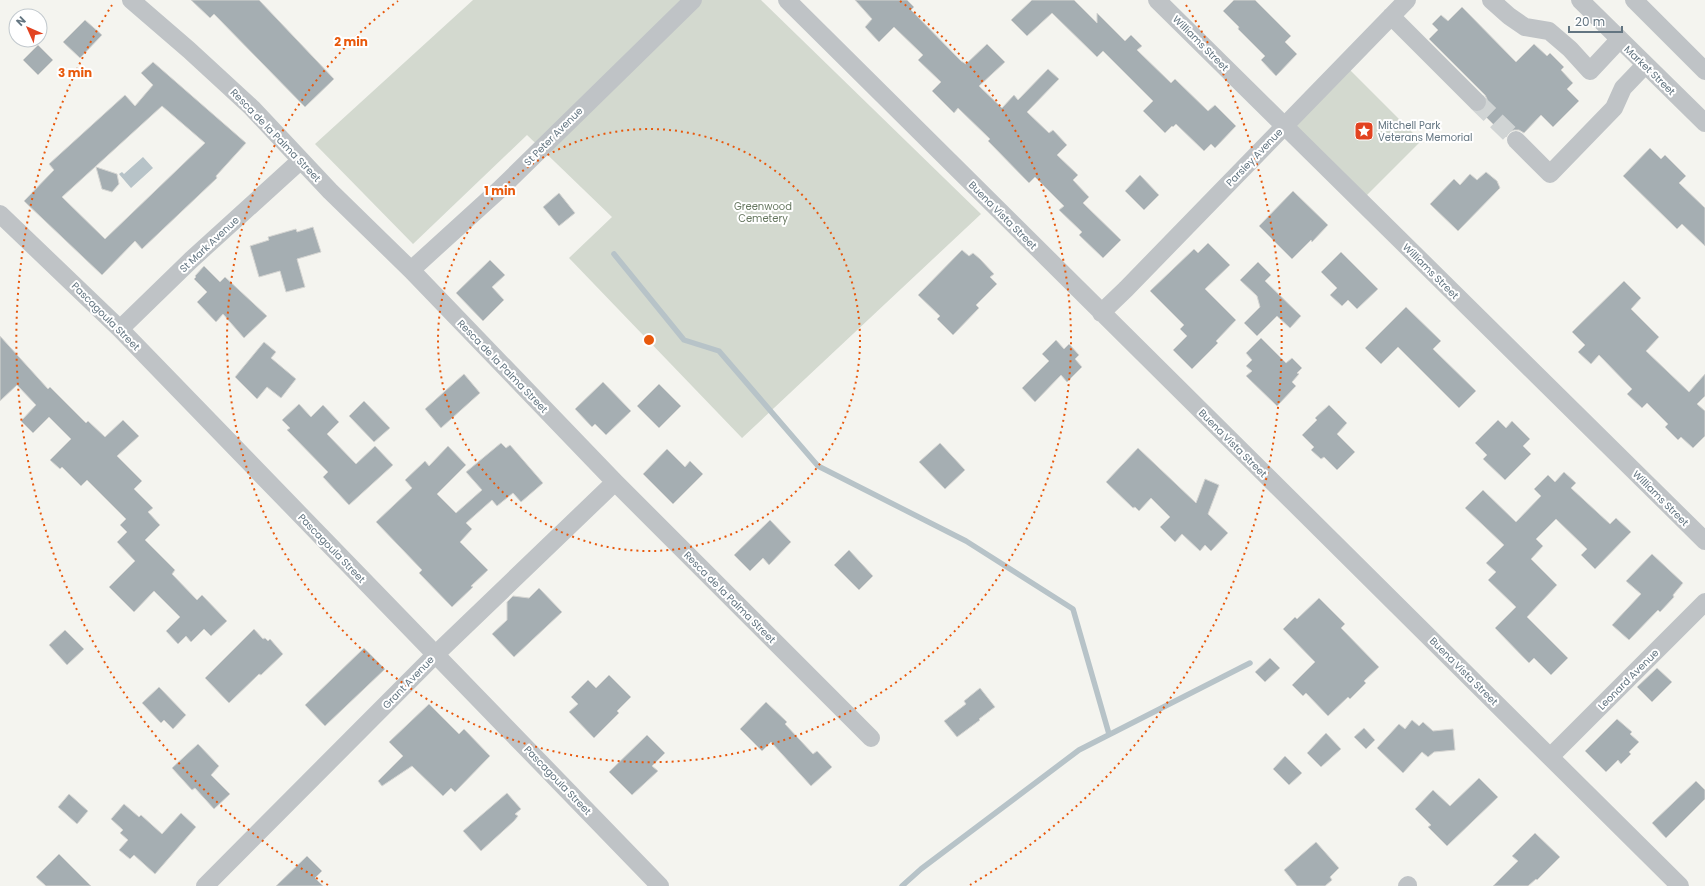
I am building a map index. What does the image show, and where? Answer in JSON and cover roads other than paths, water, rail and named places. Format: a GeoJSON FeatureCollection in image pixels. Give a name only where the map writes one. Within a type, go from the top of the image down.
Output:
{"type":"FeatureCollection","features":[{"type":"Feature","properties":{"kind":"street","name":"Resca de la Palma Street"},"geometry":{"type":"LineString","coordinates":[[131,0],[189,50],[252,108],[301,160],[411,270],[615,482],[871,738]]}},
{"type":"Feature","properties":{"kind":"street","name":"St Peter Avenue"},"geometry":{"type":"LineString","coordinates":[[411,270],[499,190],[693,0]]}},
{"type":"Feature","properties":{"kind":"street","name":"Buena Vista Street"},"geometry":{"type":"LineString","coordinates":[[787,0],[1551,756],[1680,886]]}},
{"type":"Feature","properties":{"kind":"street","name":"Williams Street"},"geometry":{"type":"LineString","coordinates":[[1157,0],[1705,542]]}},
{"type":"Feature","properties":{"kind":"street","name":"Parsley Avenue"},"geometry":{"type":"LineString","coordinates":[[1102,313],[1407,0]]}},
{"type":"Feature","properties":{"kind":"street"},"geometry":{"type":"LineString","coordinates":[[1492,0],[1509,16],[1525,27],[1549,31],[1570,49],[1590,71],[1619,40]]}},
{"type":"Feature","properties":{"kind":"street","name":"Market Street"},"geometry":{"type":"LineString","coordinates":[[1580,0],[1705,123]]}},
{"type":"Feature","properties":{"kind":"street"},"geometry":{"type":"LineString","coordinates":[[1634,0],[1705,71]]}},
{"type":"Feature","properties":{"kind":"street"},"geometry":{"type":"LineString","coordinates":[[1391,16],[1477,102]]}},
{"type":"Feature","properties":{"kind":"street"},"geometry":{"type":"LineString","coordinates":[[1516,140],[1550,174],[1614,108],[1623,88],[1645,65]]}},
{"type":"Feature","properties":{"kind":"street","name":"St Mark Avenue"},"geometry":{"type":"LineString","coordinates":[[120,329],[192,260],[301,160]]}},
{"type":"Feature","properties":{"kind":"street","name":"Pascagoula Street"},"geometry":{"type":"LineString","coordinates":[[0,214],[120,329],[660,886]]}},
{"type":"Feature","properties":{"kind":"street","name":"Grant Avenue"},"geometry":{"type":"LineString","coordinates":[[205,886],[436,654],[615,482]]}},
{"type":"Feature","properties":{"kind":"street","name":"Leonard Avenue"},"geometry":{"type":"LineString","coordinates":[[1551,756],[1705,602]]}},
{"type":"Feature","properties":{"kind":"waterway"},"geometry":{"type":"LineString","coordinates":[[614,254],[684,340],[719,351],[818,466],[966,541],[1073,609],[1109,734]]}},
{"type":"Feature","properties":{"kind":"waterway"},"geometry":{"type":"LineString","coordinates":[[902,886],[921,869],[1079,750],[1250,663]]}},
{"type":"Feature","properties":{"kind":"tunnel"},"geometry":{"type":"LineString","coordinates":[[1477,102],[1516,140]]}},
{"type":"Feature","properties":{"kind":"place","name":"Mitchell Park Veterans Memorial"},"geometry":{"type":"Point","coordinates":[1364,131]}},
{"type":"Feature","properties":{"kind":"park label","name":"Greenwood Cemetery"},"geometry":{"type":"Point","coordinates":[763,212]}}]}
